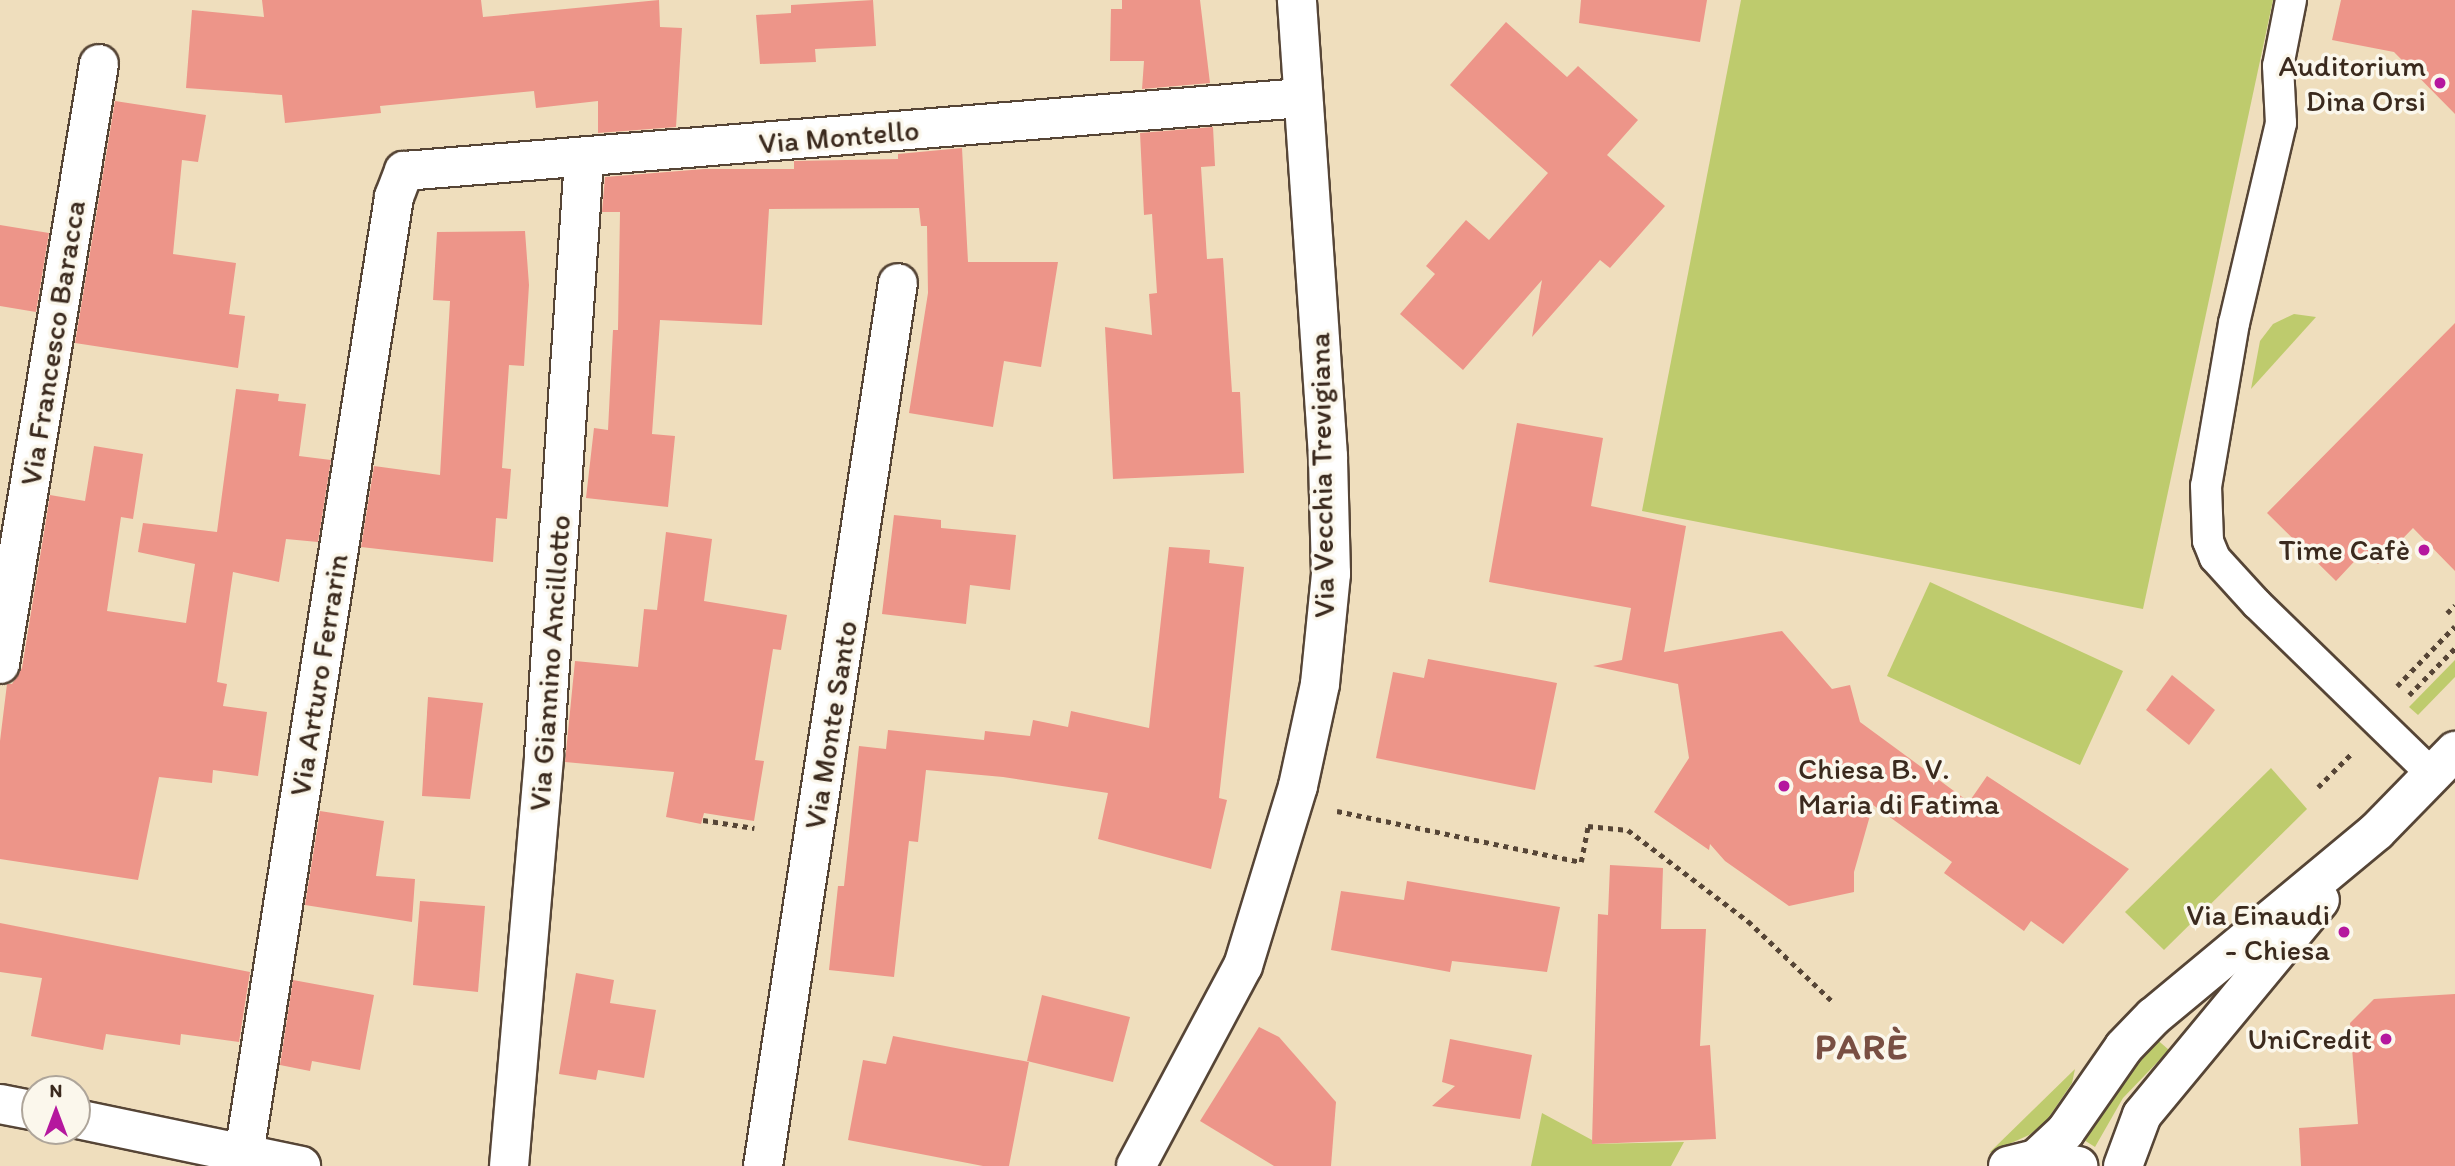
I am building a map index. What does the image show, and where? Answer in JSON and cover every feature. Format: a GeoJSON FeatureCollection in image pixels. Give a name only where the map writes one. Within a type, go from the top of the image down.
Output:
{"type":"FeatureCollection","features":[{"type":"Feature","properties":{"kind":"street","name":"Via Vecchia Trevigiana"},"geometry":{"type":"LineString","coordinates":[[1136,1166],[1243,966],[1298,786],[1320,684],[1331,574],[1328,456],[1301,99],[1297,0]]}},
{"type":"Feature","properties":{"kind":"street","name":"Via Francesco Baracca"},"geometry":{"type":"LineString","coordinates":[[0,664],[99,64]]}},
{"type":"Feature","properties":{"kind":"street","name":"Via Montello"},"geometry":{"type":"LineString","coordinates":[[394,197],[404,171],[584,159],[1301,99]]}},
{"type":"Feature","properties":{"kind":"street","name":"Via Giannino Ancillotto"},"geometry":{"type":"LineString","coordinates":[[509,1166],[544,755],[584,159]]}},
{"type":"Feature","properties":{"kind":"street","name":"Via Arturo Ferrarin"},"geometry":{"type":"LineString","coordinates":[[244,1154],[394,197]]}},
{"type":"Feature","properties":{"kind":"street","name":"Via Monte Santo"},"geometry":{"type":"LineString","coordinates":[[763,1166],[898,283]]}},
{"type":"Feature","properties":{"kind":"street"},"geometry":{"type":"LineString","coordinates":[[2123,1166],[2142,1115],[2377,831],[2444,763]]}},
{"type":"Feature","properties":{"kind":"street"},"geometry":{"type":"LineString","coordinates":[[2022,1162],[2065,1132],[2124,1047],[2152,1017],[2377,831]]}},
{"type":"Feature","properties":{"kind":"street"},"geometry":{"type":"LineString","coordinates":[[0,1104],[21,1108]]}},
{"type":"Feature","properties":{"kind":"street"},"geometry":{"type":"LineString","coordinates":[[91,1122],[301,1166]]}},
{"type":"Feature","properties":{"kind":"street"},"geometry":{"type":"LineString","coordinates":[[2022,1162],[2078,1166]]}},
{"type":"Feature","properties":{"kind":"lane"},"geometry":{"type":"LineString","coordinates":[[2291,0],[2278,66],[2281,123],[2234,323],[2206,486],[2205,520],[2215,558],[2370,713],[2444,763]]}},
{"type":"Feature","properties":{"kind":"path"},"geometry":{"type":"LineString","coordinates":[[2447,613],[2455,605]]}},
{"type":"Feature","properties":{"kind":"path"},"geometry":{"type":"LineString","coordinates":[[2370,713],[2455,626]]}},
{"type":"Feature","properties":{"kind":"path"},"geometry":{"type":"LineString","coordinates":[[2402,702],[2455,648]]}},
{"type":"Feature","properties":{"kind":"path"},"geometry":{"type":"LineString","coordinates":[[2318,787],[2358,747]]}},
{"type":"Feature","properties":{"kind":"path"},"geometry":{"type":"LineString","coordinates":[[1323,808],[1581,862],[1588,826],[1628,830],[1748,921],[1831,1000]]}},
{"type":"Feature","properties":{"kind":"path"},"geometry":{"type":"LineString","coordinates":[[703,820],[754,828]]}},
{"type":"Feature","properties":{"kind":"green space"},"geometry":{"type":"Polygon","coordinates":[[[1741,0],[2273,0],[2143,609],[1642,511],[1741,0]]]}},
{"type":"Feature","properties":{"kind":"green space"},"geometry":{"type":"Polygon","coordinates":[[[2294,314],[2316,317],[2251,389],[2260,341],[2273,324],[2294,314]]]}},
{"type":"Feature","properties":{"kind":"green space"},"geometry":{"type":"Polygon","coordinates":[[[1930,582],[2123,671],[2080,765],[1887,676],[1930,582]]]}},
{"type":"Feature","properties":{"kind":"green space"},"geometry":{"type":"Polygon","coordinates":[[[2455,660],[2455,677],[2418,715],[2409,707],[2455,660]]]}},
{"type":"Feature","properties":{"kind":"green space"},"geometry":{"type":"Polygon","coordinates":[[[2271,768],[2307,809],[2164,950],[2125,912],[2271,768]]]}},
{"type":"Feature","properties":{"kind":"green space"},"geometry":{"type":"Polygon","coordinates":[[[2154,1037],[2169,1050],[2123,1098],[2095,1147],[2084,1140],[2083,1135],[2154,1037]]]}},
{"type":"Feature","properties":{"kind":"green space"},"geometry":{"type":"Polygon","coordinates":[[[2075,1069],[2072,1083],[2045,1123],[2029,1135],[1989,1153],[2075,1069]]]}},
{"type":"Feature","properties":{"kind":"green space"},"geometry":{"type":"Polygon","coordinates":[[[1542,1113],[1592,1140],[1592,1144],[1684,1142],[1671,1166],[1531,1166],[1542,1113]]]}},
{"type":"Feature","properties":{"kind":"building"},"geometry":{"type":"Polygon","coordinates":[[[262,0],[481,0],[483,17],[659,0],[660,27],[682,28],[676,127],[598,133],[598,101],[536,108],[534,91],[380,106],[381,113],[285,123],[282,95],[186,88],[192,10],[264,17],[262,0]]]}},
{"type":"Feature","properties":{"kind":"building"},"geometry":{"type":"Polygon","coordinates":[[[873,0],[876,46],[815,49],[816,62],[760,64],[756,15],[791,13],[791,5],[873,0]]]}},
{"type":"Feature","properties":{"kind":"building"},"geometry":{"type":"Polygon","coordinates":[[[1122,0],[1200,0],[1210,83],[1142,89],[1144,61],[1110,61],[1111,9],[1122,9],[1122,0]]]}},
{"type":"Feature","properties":{"kind":"building"},"geometry":{"type":"Polygon","coordinates":[[[1581,0],[1707,0],[1700,42],[1579,23],[1581,0]]]}},
{"type":"Feature","properties":{"kind":"building","name":"Auditorium Dina Orsi"},"geometry":{"type":"Polygon","coordinates":[[[2341,0],[2455,0],[2455,114],[2394,52],[2332,40],[2341,0]]]}},
{"type":"Feature","properties":{"kind":"building"},"geometry":{"type":"Polygon","coordinates":[[[1506,22],[1567,77],[1578,66],[1638,120],[1607,155],[1665,206],[1610,268],[1600,260],[1532,337],[1542,280],[1463,370],[1400,314],[1435,274],[1426,266],[1466,220],[1489,240],[1548,173],[1450,85],[1506,22]]]}},
{"type":"Feature","properties":{"kind":"building"},"geometry":{"type":"Polygon","coordinates":[[[115,101],[206,115],[198,162],[182,160],[173,254],[236,263],[229,314],[245,316],[238,368],[75,343],[115,101]]]}},
{"type":"Feature","properties":{"kind":"building"},"geometry":{"type":"Polygon","coordinates":[[[1213,127],[1215,166],[1201,167],[1207,259],[1223,258],[1232,392],[1240,392],[1244,473],[1113,479],[1105,327],[1152,335],[1149,294],[1157,293],[1152,214],[1144,215],[1140,133],[1213,127]]]}},
{"type":"Feature","properties":{"kind":"building"},"geometry":{"type":"Polygon","coordinates":[[[962,148],[968,262],[1058,262],[1041,367],[1004,361],[993,427],[909,413],[928,293],[927,226],[921,226],[919,208],[769,209],[762,325],[660,320],[652,434],[675,436],[668,507],[586,498],[594,428],[608,430],[613,330],[618,330],[620,212],[602,212],[605,177],[704,169],[794,169],[794,161],[898,159],[898,154],[962,148]]]}},
{"type":"Feature","properties":{"kind":"building"},"geometry":{"type":"Polygon","coordinates":[[[0,225],[49,233],[36,312],[0,306],[0,225]]]}},
{"type":"Feature","properties":{"kind":"building"},"geometry":{"type":"Polygon","coordinates":[[[525,231],[529,285],[524,366],[509,365],[502,468],[511,469],[507,519],[496,518],[493,562],[361,547],[374,466],[440,475],[450,301],[433,300],[437,232],[525,231]]]}},
{"type":"Feature","properties":{"kind":"building"},"geometry":{"type":"Polygon","coordinates":[[[2455,323],[2455,571],[2413,528],[2378,564],[2364,551],[2336,581],[2267,513],[2455,323]]]}},
{"type":"Feature","properties":{"kind":"building"},"geometry":{"type":"Polygon","coordinates":[[[236,389],[279,394],[278,401],[306,404],[299,456],[331,460],[318,542],[286,539],[279,582],[233,572],[217,682],[227,684],[223,706],[267,712],[258,776],[213,770],[212,783],[159,777],[138,880],[0,859],[0,741],[7,684],[12,684],[22,668],[50,495],[85,501],[94,446],[143,454],[133,519],[121,517],[107,611],[186,623],[195,564],[138,552],[143,523],[217,532],[236,389]]]}},
{"type":"Feature","properties":{"kind":"building"},"geometry":{"type":"Polygon","coordinates":[[[1517,423],[1603,438],[1591,506],[1686,526],[1664,652],[1782,631],[1832,689],[1850,685],[1860,722],[1969,802],[1987,776],[2129,869],[2063,944],[2031,921],[2024,931],[1944,873],[1952,862],[1873,805],[1854,872],[1854,892],[1789,906],[1725,861],[1710,844],[1709,850],[1654,812],[1689,758],[1678,684],[1593,666],[1622,660],[1631,608],[1489,582],[1517,423]]]}},
{"type":"Feature","properties":{"kind":"building"},"geometry":{"type":"Polygon","coordinates":[[[894,515],[941,520],[941,528],[1016,535],[1010,590],[970,585],[966,624],[882,614],[894,515]]]}},
{"type":"Feature","properties":{"kind":"building"},"geometry":{"type":"Polygon","coordinates":[[[666,532],[712,539],[704,601],[787,615],[781,650],[773,649],[755,760],[764,761],[754,821],[704,813],[701,824],[666,817],[674,772],[565,762],[575,661],[638,667],[644,609],[657,610],[666,532]]]}},
{"type":"Feature","properties":{"kind":"building"},"geometry":{"type":"Polygon","coordinates":[[[1169,547],[1210,550],[1209,563],[1244,567],[1219,798],[1227,800],[1211,869],[1098,839],[1108,793],[1003,777],[926,770],[918,842],[909,841],[894,977],[829,970],[838,886],[844,886],[859,746],[886,749],[888,730],[984,740],[985,731],[1030,736],[1033,720],[1068,727],[1071,711],[1149,728],[1169,547]]]}},
{"type":"Feature","properties":{"kind":"building"},"geometry":{"type":"Polygon","coordinates":[[[1428,659],[1557,683],[1535,790],[1376,758],[1393,672],[1424,678],[1428,659]]]}},
{"type":"Feature","properties":{"kind":"building"},"geometry":{"type":"Polygon","coordinates":[[[2172,675],[2215,710],[2189,745],[2146,710],[2172,675]]]}},
{"type":"Feature","properties":{"kind":"building"},"geometry":{"type":"Polygon","coordinates":[[[428,697],[483,703],[470,799],[422,796],[428,697]]]}},
{"type":"Feature","properties":{"kind":"building"},"geometry":{"type":"Polygon","coordinates":[[[320,811],[384,821],[376,876],[415,879],[412,922],[305,905],[320,811]]]}},
{"type":"Feature","properties":{"kind":"building"},"geometry":{"type":"Polygon","coordinates":[[[1610,865],[1663,868],[1661,929],[1706,929],[1700,1046],[1710,1045],[1716,1139],[1592,1144],[1598,914],[1608,915],[1610,865]]]}},
{"type":"Feature","properties":{"kind":"building"},"geometry":{"type":"Polygon","coordinates":[[[1407,881],[1560,907],[1547,972],[1452,961],[1450,972],[1331,950],[1341,891],[1404,900],[1407,881]]]}},
{"type":"Feature","properties":{"kind":"building"},"geometry":{"type":"Polygon","coordinates":[[[420,901],[485,906],[478,992],[413,985],[420,901]]]}},
{"type":"Feature","properties":{"kind":"building"},"geometry":{"type":"Polygon","coordinates":[[[0,923],[250,972],[239,1042],[181,1034],[180,1045],[106,1034],[103,1050],[31,1036],[42,978],[0,972],[0,923]]]}},
{"type":"Feature","properties":{"kind":"building"},"geometry":{"type":"Polygon","coordinates":[[[576,973],[614,980],[610,1003],[656,1010],[644,1078],[598,1070],[596,1080],[559,1074],[576,973]]]}},
{"type":"Feature","properties":{"kind":"building"},"geometry":{"type":"Polygon","coordinates":[[[293,980],[374,995],[360,1070],[312,1061],[310,1071],[280,1065],[293,980]]]}},
{"type":"Feature","properties":{"kind":"building"},"geometry":{"type":"Polygon","coordinates":[[[2455,994],[2455,1166],[2301,1166],[2299,1128],[2358,1124],[2350,1023],[2374,999],[2455,994]]]}},
{"type":"Feature","properties":{"kind":"building"},"geometry":{"type":"Polygon","coordinates":[[[1042,995],[1130,1017],[1113,1082],[1027,1061],[1042,995]]]}},
{"type":"Feature","properties":{"kind":"building"},"geometry":{"type":"Polygon","coordinates":[[[1259,1027],[1279,1037],[1336,1102],[1331,1166],[1274,1166],[1200,1121],[1259,1027]]]}},
{"type":"Feature","properties":{"kind":"building"},"geometry":{"type":"Polygon","coordinates":[[[893,1036],[1029,1062],[1009,1166],[983,1166],[848,1140],[863,1060],[886,1064],[893,1036]]]}},
{"type":"Feature","properties":{"kind":"building"},"geometry":{"type":"Polygon","coordinates":[[[1450,1039],[1532,1055],[1520,1119],[1432,1106],[1455,1086],[1442,1082],[1450,1039]]]}},
{"type":"Feature","properties":{"kind":"place","name":"Auditorium Dina Orsi"},"geometry":{"type":"Point","coordinates":[2440,83]}},
{"type":"Feature","properties":{"kind":"place","name":"Time Cafè"},"geometry":{"type":"Point","coordinates":[2424,550]}},
{"type":"Feature","properties":{"kind":"place","name":"Chiesa B. V. Maria di Fatima"},"geometry":{"type":"Point","coordinates":[1784,786]}},
{"type":"Feature","properties":{"kind":"place","name":"Via Einaudi - Chiesa"},"geometry":{"type":"Point","coordinates":[2344,932]}},
{"type":"Feature","properties":{"kind":"place","name":"UniCredit"},"geometry":{"type":"Point","coordinates":[2386,1039]}},
{"type":"Feature","properties":{"kind":"district","name":"PARÈ"},"geometry":{"type":"Point","coordinates":[1862,1046]}}]}
